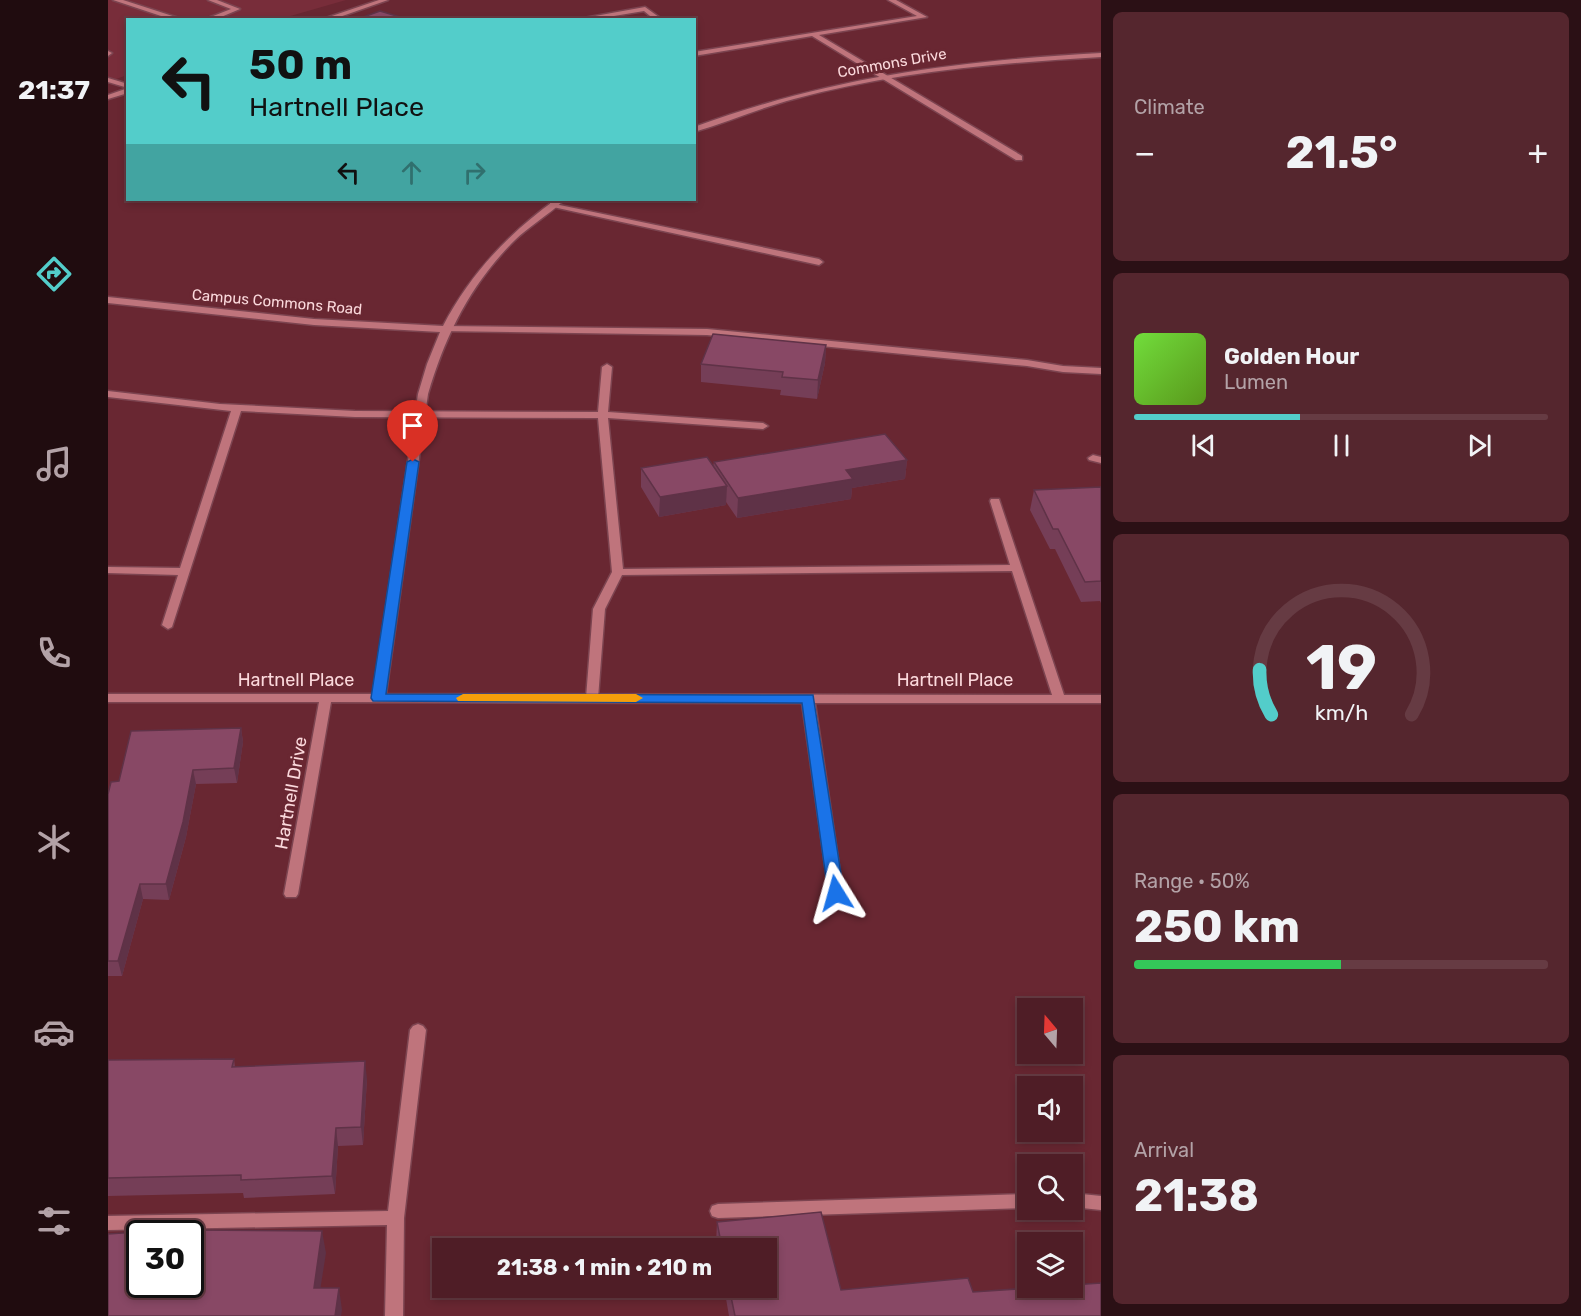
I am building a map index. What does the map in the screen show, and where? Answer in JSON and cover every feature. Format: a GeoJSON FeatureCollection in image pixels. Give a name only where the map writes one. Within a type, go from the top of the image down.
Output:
{"type":"FeatureCollection","features":[{"type":"Feature","properties":{"kind":"street"},"geometry":{"type":"LineString","coordinates":[[116,0],[175,18]]}},
{"type":"Feature","properties":{"kind":"street"},"geometry":{"type":"LineString","coordinates":[[211,0],[237,9],[212,18]]}},
{"type":"Feature","properties":{"kind":"street"},"geometry":{"type":"LineString","coordinates":[[329,18],[386,0]]}},
{"type":"Feature","properties":{"kind":"street"},"geometry":{"type":"LineString","coordinates":[[696,53],[924,17],[891,0]]}},
{"type":"Feature","properties":{"kind":"street"},"geometry":{"type":"LineString","coordinates":[[587,18],[645,9],[657,18]]}},
{"type":"Feature","properties":{"kind":"street"},"geometry":{"type":"LineString","coordinates":[[813,34],[1019,158]]}},
{"type":"Feature","properties":{"kind":"street","name":"Commons Drive"},"geometry":{"type":"LineString","coordinates":[[696,129],[786,100],[884,78],[991,63],[1101,55]]}},
{"type":"Feature","properties":{"kind":"street"},"geometry":{"type":"LineString","coordinates":[[108,80],[126,87]]}},
{"type":"Feature","properties":{"kind":"street"},"geometry":{"type":"LineString","coordinates":[[108,97],[126,89]]}},
{"type":"Feature","properties":{"kind":"street"},"geometry":{"type":"LineString","coordinates":[[378,698],[420,415],[431,360],[444,329],[470,286],[515,235],[554,201],[819,262]]}},
{"type":"Feature","properties":{"kind":"street","name":"Campus Commons Road"},"geometry":{"type":"LineString","coordinates":[[108,300],[303,321],[444,329],[707,332],[1101,371]]}},
{"type":"Feature","properties":{"kind":"street"},"geometry":{"type":"LineString","coordinates":[[592,698],[599,609],[618,572],[603,415],[607,367]]}},
{"type":"Feature","properties":{"kind":"street"},"geometry":{"type":"LineString","coordinates":[[108,394],[237,408],[354,414],[603,415],[763,426]]}},
{"type":"Feature","properties":{"kind":"street"},"geometry":{"type":"LineString","coordinates":[[168,625],[237,408]]}},
{"type":"Feature","properties":{"kind":"street"},"geometry":{"type":"LineString","coordinates":[[995,501],[1059,699]]}},
{"type":"Feature","properties":{"kind":"street"},"geometry":{"type":"LineString","coordinates":[[618,572],[1017,568]]}},
{"type":"Feature","properties":{"kind":"street"},"geometry":{"type":"LineString","coordinates":[[108,570],[185,572]]}},
{"type":"Feature","properties":{"kind":"street","name":"Hartnell Place"},"geometry":{"type":"LineString","coordinates":[[108,698],[1101,699]]}},
{"type":"Feature","properties":{"kind":"street","name":"Hartnell Drive"},"geometry":{"type":"LineString","coordinates":[[291,894],[326,698]]}},
{"type":"Feature","properties":{"kind":"street"},"geometry":{"type":"LineString","coordinates":[[808,698],[836,893]]}},
{"type":"Feature","properties":{"kind":"street"},"geometry":{"type":"LineString","coordinates":[[394,1316],[396,1218],[418,1030]]}},
{"type":"Feature","properties":{"kind":"street"},"geometry":{"type":"LineString","coordinates":[[718,1211],[1017,1201]]}},
{"type":"Feature","properties":{"kind":"street"},"geometry":{"type":"LineString","coordinates":[[1083,1201],[1101,1203]]}},
{"type":"Feature","properties":{"kind":"street"},"geometry":{"type":"LineString","coordinates":[[108,1223],[396,1218]]}},
{"type":"Feature","properties":{"kind":"shaded area"},"geometry":{"type":"Polygon","coordinates":[[[108,0],[346,0],[283,18],[126,18],[126,75],[108,82],[108,0]]]}},
{"type":"Feature","properties":{"kind":"building"},"geometry":{"type":"Polygon","coordinates":[[[380,11],[403,18],[361,18],[380,11]]]}},
{"type":"Feature","properties":{"kind":"building"},"geometry":{"type":"Polygon","coordinates":[[[713,334],[826,345],[818,380],[782,377],[783,372],[701,364],[713,334]]]}},
{"type":"Feature","properties":{"kind":"building"},"geometry":{"type":"Polygon","coordinates":[[[885,434],[907,460],[846,470],[853,479],[738,498],[714,462],[885,434]]]}},
{"type":"Feature","properties":{"kind":"building"},"geometry":{"type":"Polygon","coordinates":[[[707,457],[727,486],[660,497],[641,468],[707,457]]]}},
{"type":"Feature","properties":{"kind":"building"},"geometry":{"type":"Polygon","coordinates":[[[1101,487],[1101,581],[1085,582],[1058,529],[1053,529],[1034,490],[1101,487]]]}},
{"type":"Feature","properties":{"kind":"building"},"geometry":{"type":"Polygon","coordinates":[[[241,728],[234,768],[193,770],[183,822],[166,884],[140,884],[118,961],[108,961],[108,794],[111,782],[119,781],[131,731],[241,728]]]}},
{"type":"Feature","properties":{"kind":"building"},"geometry":{"type":"Polygon","coordinates":[[[234,1059],[232,1067],[365,1061],[361,1127],[336,1128],[332,1176],[241,1180],[241,1175],[108,1178],[108,1060],[234,1059]]]}},
{"type":"Feature","properties":{"kind":"building"},"geometry":{"type":"Polygon","coordinates":[[[821,1212],[841,1290],[968,1278],[973,1292],[1017,1289],[1017,1298],[1083,1298],[1083,1284],[1101,1283],[1101,1316],[735,1316],[731,1298],[777,1298],[777,1238],[720,1238],[717,1222],[821,1212]]]}},
{"type":"Feature","properties":{"kind":"building"},"geometry":{"type":"Polygon","coordinates":[[[204,1230],[322,1231],[314,1288],[339,1288],[335,1316],[108,1316],[108,1234],[126,1233],[126,1298],[204,1298],[204,1230]]]}},
{"type":"Feature","properties":{"kind":"slow traffic"},"geometry":{"type":"LineString","coordinates":[[463,698],[636,698]]}},
{"type":"Feature","properties":{"kind":"route"},"geometry":{"type":"LineString","coordinates":[[413,462],[378,698],[808,698],[836,893]]}}]}
